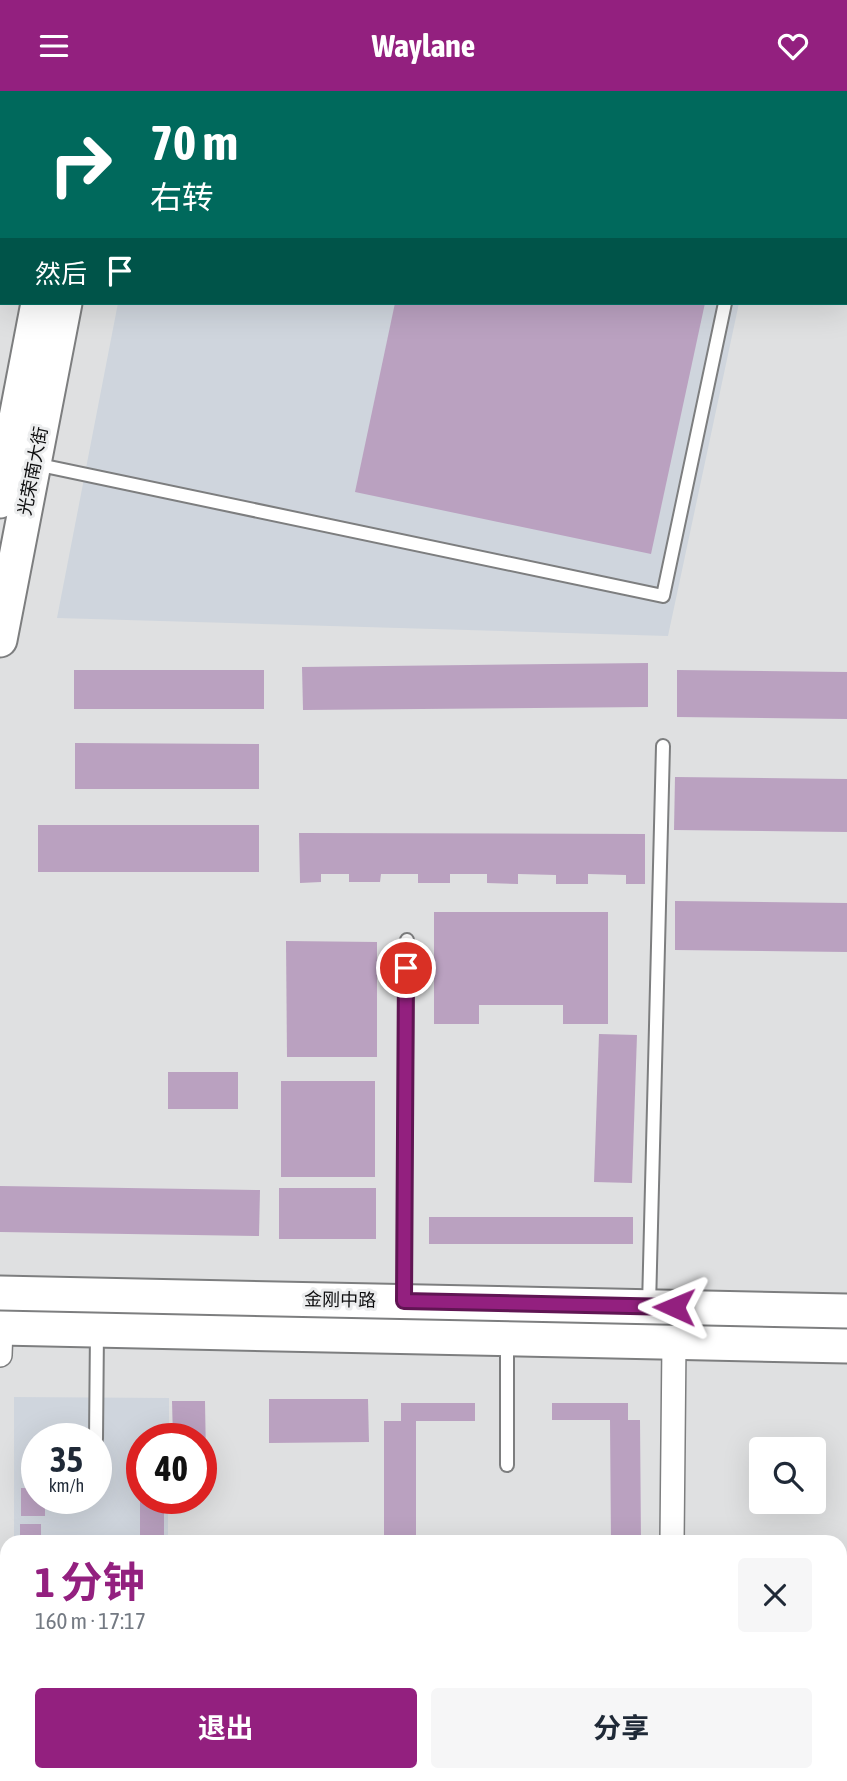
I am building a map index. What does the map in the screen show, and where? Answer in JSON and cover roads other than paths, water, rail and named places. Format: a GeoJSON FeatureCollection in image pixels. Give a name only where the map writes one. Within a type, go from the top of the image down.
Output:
{"type":"FeatureCollection","features":[{"type":"Feature","properties":{"kind":"street","name":"光荣南大街"},"geometry":{"type":"LineString","coordinates":[[0,501],[38,305]]}},
{"type":"Feature","properties":{"kind":"street","name":"光荣南大街"},"geometry":{"type":"LineString","coordinates":[[0,640],[65,305]]}},
{"type":"Feature","properties":{"kind":"street","name":"金刚中路"},"geometry":{"type":"LineString","coordinates":[[0,1293],[847,1311]]}},
{"type":"Feature","properties":{"kind":"street","name":"金刚中路"},"geometry":{"type":"LineString","coordinates":[[0,1328],[847,1346]]}},
{"type":"Feature","properties":{"kind":"street"},"geometry":{"type":"LineString","coordinates":[[0,1328],[0,1355]]}},
{"type":"Feature","properties":{"kind":"street"},"geometry":{"type":"LineString","coordinates":[[672,1535],[674,1342]]}},
{"type":"Feature","properties":{"kind":"lane"},"geometry":{"type":"LineString","coordinates":[[34,464],[663,596],[725,305]]}},
{"type":"Feature","properties":{"kind":"lane"},"geometry":{"type":"LineString","coordinates":[[649,1307],[663,746]]}},
{"type":"Feature","properties":{"kind":"lane"},"geometry":{"type":"LineString","coordinates":[[404,1301],[407,940]]}},
{"type":"Feature","properties":{"kind":"lane"},"geometry":{"type":"LineString","coordinates":[[96,1423],[97,1330]]}},
{"type":"Feature","properties":{"kind":"lane"},"geometry":{"type":"LineString","coordinates":[[507,1339],[507,1465]]}}]}
